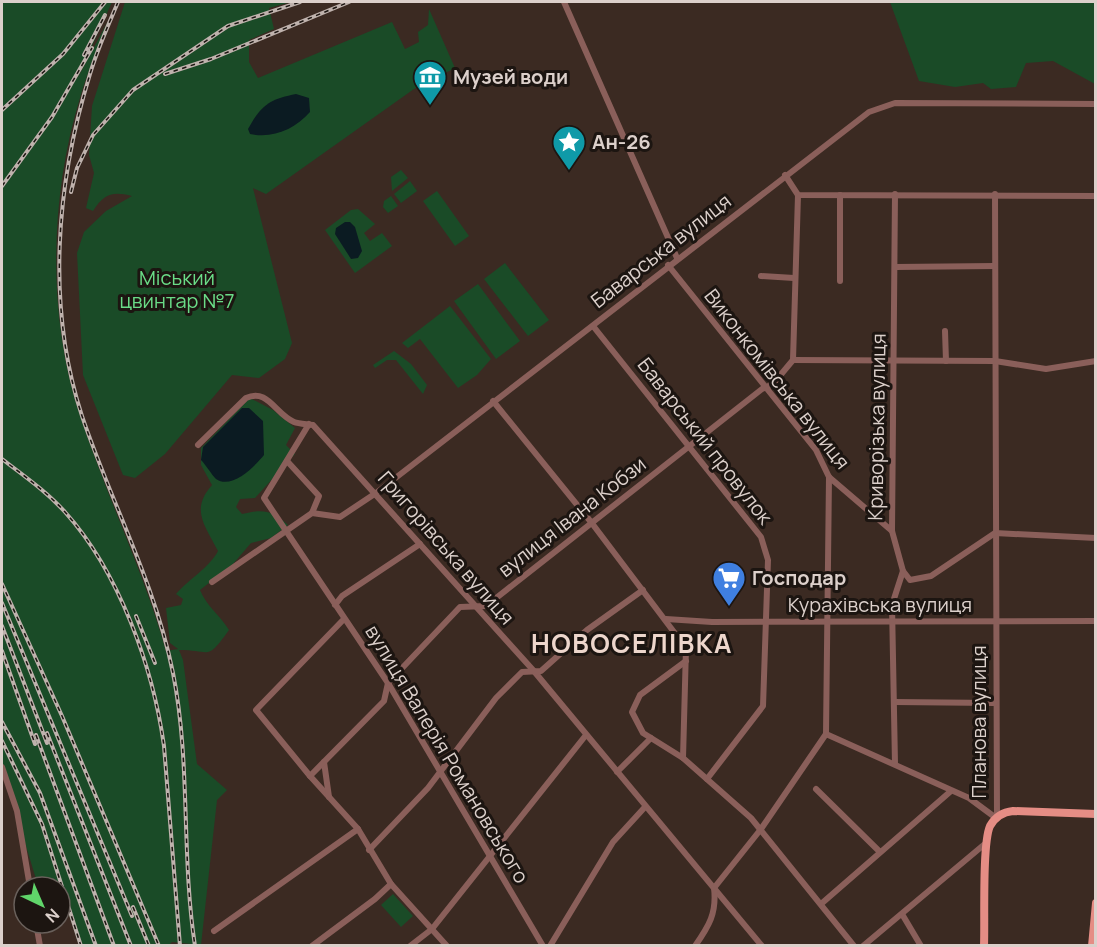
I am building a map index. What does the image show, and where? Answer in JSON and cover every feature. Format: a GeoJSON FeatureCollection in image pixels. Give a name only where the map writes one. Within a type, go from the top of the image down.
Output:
{"type":"FeatureCollection","features":[{"type":"Feature","properties":{"kind":"main road"},"geometry":{"type":"LineString","coordinates":[[996,818],[1005,812],[1013,811],[1095,814]]}},
{"type":"Feature","properties":{"kind":"main road","name":"Планова вулиця"},"geometry":{"type":"LineString","coordinates":[[984,945],[987,843],[990,827],[996,818]]}},
{"type":"Feature","properties":{"kind":"main road"},"geometry":{"type":"LineString","coordinates":[[1092,945],[1095,903]]}},
{"type":"Feature","properties":{"kind":"street"},"geometry":{"type":"LineString","coordinates":[[564,2],[677,258]]}},
{"type":"Feature","properties":{"kind":"street","name":"Баварська вулиця"},"geometry":{"type":"LineString","coordinates":[[312,513],[340,517],[376,493],[593,326],[677,258],[869,112],[895,103],[1095,105]]}},
{"type":"Feature","properties":{"kind":"street"},"geometry":{"type":"LineString","coordinates":[[785,175],[798,195],[793,360],[994,361],[1046,369],[1095,361]]}},
{"type":"Feature","properties":{"kind":"street","name":"Криворізька вулиця"},"geometry":{"type":"LineString","coordinates":[[896,194],[892,531],[903,571]]}},
{"type":"Feature","properties":{"kind":"street","name":"Планова вулиця"},"geometry":{"type":"LineString","coordinates":[[994,194],[996,818]]}},
{"type":"Feature","properties":{"kind":"street"},"geometry":{"type":"LineString","coordinates":[[798,195],[1095,196]]}},
{"type":"Feature","properties":{"kind":"street"},"geometry":{"type":"LineString","coordinates":[[840,195],[840,281]]}},
{"type":"Feature","properties":{"kind":"street","name":"Виконкомівська вулиця"},"geometry":{"type":"LineString","coordinates":[[668,265],[816,450],[829,477],[892,531]]}},
{"type":"Feature","properties":{"kind":"street"},"geometry":{"type":"LineString","coordinates":[[895,267],[994,266]]}},
{"type":"Feature","properties":{"kind":"street"},"geometry":{"type":"LineString","coordinates":[[760,276],[794,278]]}},
{"type":"Feature","properties":{"kind":"street","name":"Баварський провулок"},"geometry":{"type":"LineString","coordinates":[[593,326],[766,546],[768,560],[763,706],[707,779]]}},
{"type":"Feature","properties":{"kind":"street"},"geometry":{"type":"LineString","coordinates":[[945,331],[946,361]]}},
{"type":"Feature","properties":{"kind":"street","name":"вулиця Івана Кобзи"},"geometry":{"type":"LineString","coordinates":[[310,776],[384,701],[388,683],[460,607],[486,606],[780,377],[793,360]]}},
{"type":"Feature","properties":{"kind":"street","name":"Григорівська вулиця"},"geometry":{"type":"LineString","coordinates":[[198,445],[246,398],[255,394],[262,395],[293,422],[313,425],[376,493],[474,607],[533,670],[762,945]]}},
{"type":"Feature","properties":{"kind":"street"},"geometry":{"type":"LineString","coordinates":[[493,401],[591,522],[686,648],[683,758]]}},
{"type":"Feature","properties":{"kind":"street","name":"вулиця Валерія Романовського"},"geometry":{"type":"LineString","coordinates":[[309,424],[264,498],[388,683],[543,945]]}},
{"type":"Feature","properties":{"kind":"street"},"geometry":{"type":"LineString","coordinates":[[212,582],[312,513],[319,496],[287,461]]}},
{"type":"Feature","properties":{"kind":"street"},"geometry":{"type":"LineString","coordinates":[[695,945],[711,923],[717,906],[714,888],[760,829],[826,734],[829,477]]}},
{"type":"Feature","properties":{"kind":"street"},"geometry":{"type":"LineString","coordinates":[[903,571],[910,580],[931,576],[994,532],[1095,538]]}},
{"type":"Feature","properties":{"kind":"street"},"geometry":{"type":"LineString","coordinates":[[335,605],[342,596],[420,544]]}},
{"type":"Feature","properties":{"kind":"street"},"geometry":{"type":"LineString","coordinates":[[895,764],[892,605],[903,571]]}},
{"type":"Feature","properties":{"kind":"street"},"geometry":{"type":"LineString","coordinates":[[369,850],[441,771],[496,698],[522,672],[541,670],[587,630],[643,590]]}},
{"type":"Feature","properties":{"kind":"street"},"geometry":{"type":"LineString","coordinates":[[345,619],[256,710],[310,776],[358,829],[391,884],[447,945]]}},
{"type":"Feature","properties":{"kind":"street","name":"Курахівська вулиця"},"geometry":{"type":"LineString","coordinates":[[666,619],[826,622],[1095,621]]}},
{"type":"Feature","properties":{"kind":"street"},"geometry":{"type":"LineString","coordinates":[[686,661],[640,695],[632,712],[633,720],[651,738],[665,744],[683,758],[760,829],[854,945]]}},
{"type":"Feature","properties":{"kind":"street"},"geometry":{"type":"LineString","coordinates":[[894,702],[995,703]]}},
{"type":"Feature","properties":{"kind":"street"},"geometry":{"type":"LineString","coordinates":[[826,734],[969,798],[996,818]]}},
{"type":"Feature","properties":{"kind":"street"},"geometry":{"type":"LineString","coordinates":[[410,945],[432,929],[586,735]]}},
{"type":"Feature","properties":{"kind":"street"},"geometry":{"type":"LineString","coordinates":[[617,772],[651,738]]}},
{"type":"Feature","properties":{"kind":"street"},"geometry":{"type":"LineString","coordinates":[[324,762],[329,798]]}},
{"type":"Feature","properties":{"kind":"street"},"geometry":{"type":"LineString","coordinates":[[2,767],[16,811],[28,875]]}},
{"type":"Feature","properties":{"kind":"street"},"geometry":{"type":"LineString","coordinates":[[816,789],[880,852]]}},
{"type":"Feature","properties":{"kind":"street"},"geometry":{"type":"LineString","coordinates":[[821,904],[951,790]]}},
{"type":"Feature","properties":{"kind":"street"},"geometry":{"type":"LineString","coordinates":[[550,945],[613,842],[645,807]]}},
{"type":"Feature","properties":{"kind":"street"},"geometry":{"type":"LineString","coordinates":[[214,931],[358,829]]}},
{"type":"Feature","properties":{"kind":"street"},"geometry":{"type":"LineString","coordinates":[[863,945],[987,843]]}},
{"type":"Feature","properties":{"kind":"street"},"geometry":{"type":"LineString","coordinates":[[312,945],[375,899],[391,884]]}},
{"type":"Feature","properties":{"kind":"street"},"geometry":{"type":"LineString","coordinates":[[902,914],[921,945]]}},
{"type":"Feature","properties":{"kind":"green space"},"geometry":{"type":"Polygon","coordinates":[[[2,2],[112,2],[77,79],[108,21],[83,88],[70,136],[58,215],[57,295],[61,335],[79,412],[146,590],[166,651],[178,649],[170,643],[166,608],[181,605],[183,599],[176,594],[210,562],[218,551],[202,518],[202,502],[212,485],[201,465],[201,448],[250,398],[273,410],[295,428],[286,445],[295,454],[255,498],[240,499],[236,507],[242,514],[267,512],[277,516],[288,525],[271,538],[251,543],[233,564],[200,590],[229,630],[216,647],[208,652],[179,650],[183,660],[197,764],[227,790],[217,800],[201,945],[172,942],[168,946],[79,945],[72,924],[72,875],[35,875],[2,767],[2,2]]]}},
{"type":"Feature","properties":{"kind":"green space","name":"Міський цвинтар №7"},"geometry":{"type":"Polygon","coordinates":[[[125,2],[291,2],[269,8],[274,29],[249,40],[249,62],[258,78],[392,22],[405,49],[419,42],[418,32],[428,25],[429,9],[455,68],[414,89],[266,194],[253,188],[292,343],[285,359],[259,378],[232,375],[165,454],[135,478],[123,475],[83,375],[77,253],[84,232],[106,211],[132,196],[109,195],[93,211],[86,208],[94,173],[89,155],[92,106],[125,2]]]}},
{"type":"Feature","properties":{"kind":"green space"},"geometry":{"type":"Polygon","coordinates":[[[890,2],[1095,2],[1095,84],[1053,61],[1026,63],[1016,87],[991,89],[983,83],[955,87],[919,81],[890,2]]]}},
{"type":"Feature","properties":{"kind":"green space"},"geometry":{"type":"Polygon","coordinates":[[[401,170],[408,178],[392,191],[391,177],[401,170]]]}},
{"type":"Feature","properties":{"kind":"green space"},"geometry":{"type":"Polygon","coordinates":[[[410,181],[417,191],[401,203],[394,194],[410,181]]]}},
{"type":"Feature","properties":{"kind":"green space"},"geometry":{"type":"Polygon","coordinates":[[[437,191],[469,236],[455,246],[423,201],[437,191]]]}},
{"type":"Feature","properties":{"kind":"green space"},"geometry":{"type":"Polygon","coordinates":[[[391,196],[398,206],[388,213],[383,207],[384,201],[391,196]]]}},
{"type":"Feature","properties":{"kind":"green space"},"geometry":{"type":"Polygon","coordinates":[[[358,209],[375,224],[364,233],[370,241],[382,233],[392,246],[355,273],[325,230],[351,210],[358,209]]]}},
{"type":"Feature","properties":{"kind":"green space"},"geometry":{"type":"Polygon","coordinates":[[[505,263],[549,320],[528,336],[484,279],[505,263]]]}},
{"type":"Feature","properties":{"kind":"green space"},"geometry":{"type":"Polygon","coordinates":[[[478,284],[520,341],[496,359],[454,301],[478,284]]]}},
{"type":"Feature","properties":{"kind":"green space"},"geometry":{"type":"Polygon","coordinates":[[[450,306],[491,359],[477,375],[458,388],[420,339],[408,348],[402,343],[450,306]]]}},
{"type":"Feature","properties":{"kind":"green space"},"geometry":{"type":"Polygon","coordinates":[[[394,351],[411,364],[427,385],[423,394],[396,360],[387,360],[375,368],[373,365],[394,351]]]}},
{"type":"Feature","properties":{"kind":"green space"},"geometry":{"type":"Polygon","coordinates":[[[393,894],[413,916],[401,927],[381,905],[393,894]]]}},
{"type":"Feature","properties":{"kind":"water"},"geometry":{"type":"Polygon","coordinates":[[[296,94],[309,98],[310,112],[304,118],[290,128],[275,134],[250,134],[248,129],[257,114],[267,104],[296,94]]]}},
{"type":"Feature","properties":{"kind":"water"},"geometry":{"type":"Polygon","coordinates":[[[345,222],[350,222],[355,227],[362,251],[358,258],[351,259],[335,234],[336,228],[345,222]]]}},
{"type":"Feature","properties":{"kind":"water"},"geometry":{"type":"Polygon","coordinates":[[[242,408],[249,408],[263,421],[264,455],[243,475],[222,482],[216,479],[201,460],[203,447],[242,408]]]}},
{"type":"Feature","properties":{"kind":"railway"},"geometry":{"type":"LineString","coordinates":[[2,110],[63,54],[105,2]]}},
{"type":"Feature","properties":{"kind":"railway"},"geometry":{"type":"LineString","coordinates":[[118,2],[90,74],[69,158],[60,245],[63,332],[82,416],[144,575],[173,673],[182,741],[188,878],[195,946]]}},
{"type":"Feature","properties":{"kind":"railway"},"geometry":{"type":"LineString","coordinates":[[71,192],[77,168],[93,135],[133,90],[228,26],[300,2]]}},
{"type":"Feature","properties":{"kind":"railway"},"geometry":{"type":"LineString","coordinates":[[165,74],[211,59],[349,2]]}},
{"type":"Feature","properties":{"kind":"railway"},"geometry":{"type":"LineString","coordinates":[[84,55],[105,15]]}},
{"type":"Feature","properties":{"kind":"railway"},"geometry":{"type":"LineString","coordinates":[[2,186],[52,117],[92,48]]}},
{"type":"Feature","properties":{"kind":"railway"},"geometry":{"type":"LineString","coordinates":[[2,459],[50,497],[84,536],[102,563],[131,622],[151,685],[164,746],[180,946]]}},
{"type":"Feature","properties":{"kind":"railway"},"geometry":{"type":"LineString","coordinates":[[2,584],[62,716],[159,946]]}},
{"type":"Feature","properties":{"kind":"railway"},"geometry":{"type":"LineString","coordinates":[[2,603],[132,916]]}},
{"type":"Feature","properties":{"kind":"railway"},"geometry":{"type":"LineString","coordinates":[[136,616],[155,663]]}},
{"type":"Feature","properties":{"kind":"railway"},"geometry":{"type":"LineString","coordinates":[[2,626],[47,743]]}},
{"type":"Feature","properties":{"kind":"railway"},"geometry":{"type":"LineString","coordinates":[[2,651],[35,744]]}},
{"type":"Feature","properties":{"kind":"railway"},"geometry":{"type":"LineString","coordinates":[[2,722],[40,793],[96,946]]}},
{"type":"Feature","properties":{"kind":"railway"},"geometry":{"type":"LineString","coordinates":[[47,733],[131,946]]}},
{"type":"Feature","properties":{"kind":"railway"},"geometry":{"type":"LineString","coordinates":[[36,735],[114,946]]}},
{"type":"Feature","properties":{"kind":"railway"},"geometry":{"type":"LineString","coordinates":[[2,741],[42,824],[81,946]]}},
{"type":"Feature","properties":{"kind":"railway"},"geometry":{"type":"LineString","coordinates":[[133,907],[149,946]]}},
{"type":"Feature","properties":{"kind":"place","name":"Музей води"},"geometry":{"type":"Point","coordinates":[430,106]}},
{"type":"Feature","properties":{"kind":"place","name":"Ан-26"},"geometry":{"type":"Point","coordinates":[569,171]}},
{"type":"Feature","properties":{"kind":"place","name":"Господар"},"geometry":{"type":"Point","coordinates":[729,607]}},
{"type":"Feature","properties":{"kind":"district","name":"НОВОСЕЛІВКА"},"geometry":{"type":"Point","coordinates":[632,644]}}]}
